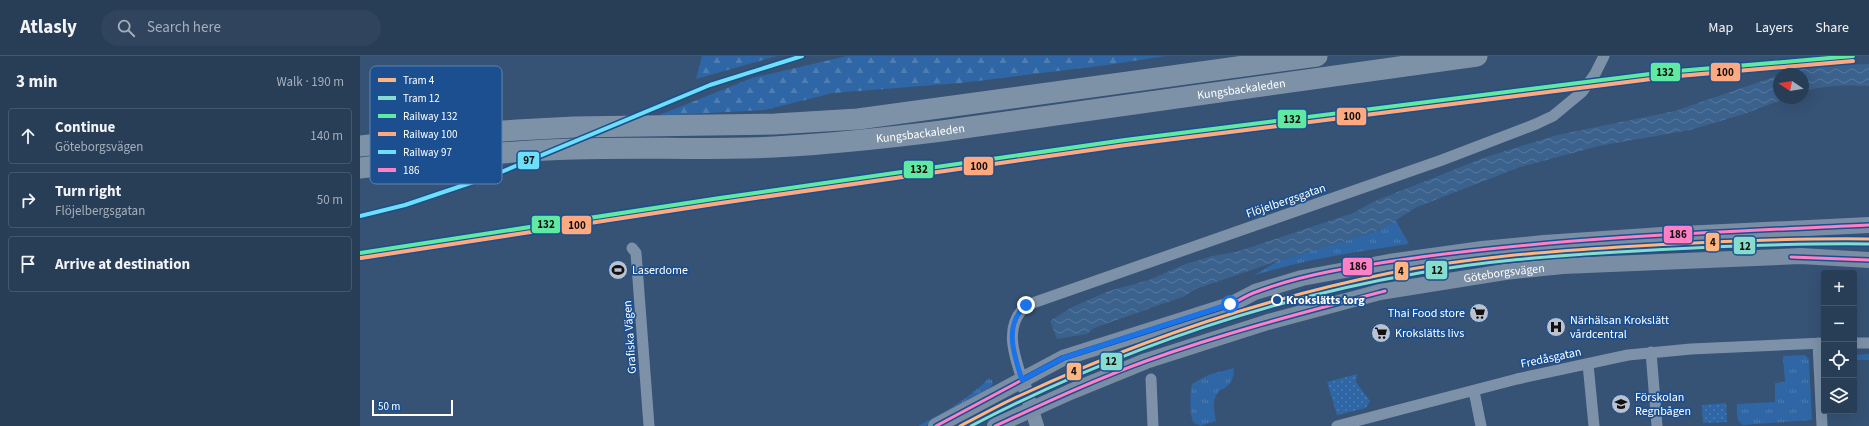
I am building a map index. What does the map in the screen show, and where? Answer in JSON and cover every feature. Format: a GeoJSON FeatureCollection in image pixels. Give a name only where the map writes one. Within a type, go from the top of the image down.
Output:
{"type":"FeatureCollection","features":[{"type":"Feature","properties":{"kind":"highway","name":"Kungsbackaleden"},"geometry":{"type":"LineString","coordinates":[[502,131],[574,127],[783,123],[858,119],[1317,56]]}},
{"type":"Feature","properties":{"kind":"highway","name":"Kungsbackaleden"},"geometry":{"type":"LineString","coordinates":[[502,153],[574,149],[773,147],[858,141],[947,131],[1477,56]]}},
{"type":"Feature","properties":{"kind":"highway","name":"Kungsbackaleden"},"geometry":{"type":"LineString","coordinates":[[360,146],[370,145]]}},
{"type":"Feature","properties":{"kind":"highway","name":"Kungsbackaleden"},"geometry":{"type":"LineString","coordinates":[[360,168],[370,167]]}},
{"type":"Feature","properties":{"kind":"main road","name":"Göteborgsvägen"},"geometry":{"type":"LineString","coordinates":[[936,426],[1063,358],[1230,304],[1255,292],[1302,278],[1389,262],[1544,243],[1869,225]]}},
{"type":"Feature","properties":{"kind":"main road","name":"Göteborgsvägen"},"geometry":{"type":"LineString","coordinates":[[996,426],[1070,392],[1146,361],[1268,322],[1380,292],[1498,273],[1563,266],[1801,256],[1869,260]]}},
{"type":"Feature","properties":{"kind":"street","name":"Flöjelbergsgatan"},"geometry":{"type":"LineString","coordinates":[[1022,380],[1011,340],[1012,331],[1019,313],[1026,305],[1442,160],[1515,133],[1552,116],[1582,92],[1595,74],[1604,56]]}},
{"type":"Feature","properties":{"kind":"street","name":"Grafiska Vägen"},"geometry":{"type":"LineString","coordinates":[[632,248],[636,253],[649,426]]}},
{"type":"Feature","properties":{"kind":"street","name":"Fredåsgatan"},"geometry":{"type":"LineString","coordinates":[[1337,426],[1518,379],[1651,352],[1821,343]]}},
{"type":"Feature","properties":{"kind":"street"},"geometry":{"type":"LineString","coordinates":[[1857,343],[1869,343]]}},
{"type":"Feature","properties":{"kind":"street"},"geometry":{"type":"LineString","coordinates":[[1651,352],[1657,426]]}},
{"type":"Feature","properties":{"kind":"street"},"geometry":{"type":"LineString","coordinates":[[1588,364],[1594,426]]}},
{"type":"Feature","properties":{"kind":"street"},"geometry":{"type":"LineString","coordinates":[[1821,378],[1822,426]]}},
{"type":"Feature","properties":{"kind":"street"},"geometry":{"type":"LineString","coordinates":[[1151,379],[1153,426]]}},
{"type":"Feature","properties":{"kind":"street"},"geometry":{"type":"LineString","coordinates":[[1022,380],[1037,426]]}},
{"type":"Feature","properties":{"kind":"street"},"geometry":{"type":"LineString","coordinates":[[1474,391],[1481,426]]}},
{"type":"Feature","properties":{"kind":"green space"},"geometry":{"type":"Polygon","coordinates":[[[702,56],[777,56],[696,79],[702,56]]]}},
{"type":"Feature","properties":{"kind":"green space"},"geometry":{"type":"Polygon","coordinates":[[[847,56],[1166,56],[1107,65],[961,83],[833,93],[765,110],[657,116],[752,78],[847,56]]]}},
{"type":"Feature","properties":{"kind":"green space"},"geometry":{"type":"Polygon","coordinates":[[[1395,219],[1409,244],[1350,253],[1291,265],[1253,276],[1278,261],[1380,230],[1395,219]]]}},
{"type":"Feature","properties":{"kind":"green space"},"geometry":{"type":"Polygon","coordinates":[[[1869,354],[1869,360],[1857,360],[1857,355],[1869,354]]]}},
{"type":"Feature","properties":{"kind":"green space"},"geometry":{"type":"Polygon","coordinates":[[[1805,355],[1809,359],[1812,420],[1743,425],[1740,423],[1737,416],[1737,404],[1775,402],[1775,383],[1785,382],[1783,356],[1805,355]]]}},
{"type":"Feature","properties":{"kind":"green space"},"geometry":{"type":"Polygon","coordinates":[[[1234,368],[1231,382],[1225,388],[1220,390],[1215,397],[1214,405],[1216,421],[1200,426],[1194,423],[1191,416],[1190,398],[1192,384],[1208,375],[1234,368]]]}},
{"type":"Feature","properties":{"kind":"green space"},"geometry":{"type":"Polygon","coordinates":[[[1357,374],[1356,382],[1370,401],[1366,408],[1337,415],[1327,382],[1357,374]]]}},
{"type":"Feature","properties":{"kind":"green space"},"geometry":{"type":"Polygon","coordinates":[[[988,379],[992,380],[993,384],[970,403],[926,426],[918,426],[946,411],[964,399],[988,379]]]}},
{"type":"Feature","properties":{"kind":"green space"},"geometry":{"type":"Polygon","coordinates":[[[1726,403],[1727,422],[1703,423],[1702,405],[1726,403]]]}},
{"type":"Feature","properties":{"kind":"water"},"geometry":{"type":"Polygon","coordinates":[[[1869,64],[1869,86],[1836,86],[1809,90],[1809,68],[1808,68],[1835,65],[1869,64]]]}},
{"type":"Feature","properties":{"kind":"water"},"geometry":{"type":"Polygon","coordinates":[[[1773,77],[1773,103],[1744,114],[1690,130],[1599,146],[1520,167],[1417,207],[1380,230],[1278,261],[1193,290],[1185,296],[1094,328],[1087,334],[1057,339],[1050,321],[1072,307],[1109,291],[1149,280],[1183,265],[1212,256],[1236,252],[1353,213],[1375,201],[1486,157],[1557,135],[1675,111],[1773,77]]]}},
{"type":"Feature","properties":{"kind":"tram line","name":"4"},"geometry":{"type":"LineString","coordinates":[[960,426],[1012,399],[1109,357],[1154,340],[1247,309],[1295,295],[1390,273],[1447,263],[1532,253],[1744,241],[1869,239]]}},
{"type":"Feature","properties":{"kind":"tram line","name":"12"},"geometry":{"type":"LineString","coordinates":[[971,426],[1078,375],[1189,332],[1303,298],[1361,284],[1443,269],[1543,257],[1712,247],[1806,244],[1869,244]]}},
{"type":"Feature","properties":{"kind":"rail line","name":"97"},"geometry":{"type":"LineString","coordinates":[[502,172],[710,85],[802,56]]}},
{"type":"Feature","properties":{"kind":"rail line","name":"132"},"geometry":{"type":"LineString","coordinates":[[360,253],[720,198],[1125,140],[1666,72],[1853,56]]}},
{"type":"Feature","properties":{"kind":"rail line","name":"100"},"geometry":{"type":"LineString","coordinates":[[361,258],[721,203],[1126,145],[1667,77],[1853,61]]}},
{"type":"Feature","properties":{"kind":"rail line","name":"97"},"geometry":{"type":"LineString","coordinates":[[360,216],[405,205],[467,184]]}},
{"type":"Feature","properties":{"kind":"transit line","name":"186"},"geometry":{"type":"LineString","coordinates":[[936,426],[1063,358],[1230,305],[1246,296],[1276,285],[1317,274],[1358,266],[1421,257],[1477,250],[1589,240],[1869,225]]}},
{"type":"Feature","properties":{"kind":"transit line","name":"186"},"geometry":{"type":"LineString","coordinates":[[1791,257],[1869,260]]}},
{"type":"Feature","properties":{"kind":"transit line","name":"186"},"geometry":{"type":"LineString","coordinates":[[995,426],[1070,392],[1146,361],[1265,323],[1385,291]]}},
{"type":"Feature","properties":{"kind":"place","name":"Laserdome"},"geometry":{"type":"Point","coordinates":[618,270]}},
{"type":"Feature","properties":{"kind":"place","name":"Krokslätts torg"},"geometry":{"type":"Point","coordinates":[1277,300]}},
{"type":"Feature","properties":{"kind":"place","name":"Thai Food store"},"geometry":{"type":"Point","coordinates":[1479,313]}},
{"type":"Feature","properties":{"kind":"place","name":"Närhälsan Krokslätt vårdcentral"},"geometry":{"type":"Point","coordinates":[1556,327]}},
{"type":"Feature","properties":{"kind":"place","name":"Krokslätts livs"},"geometry":{"type":"Point","coordinates":[1381,333]}},
{"type":"Feature","properties":{"kind":"place","name":"Förskolan Regnbågen"},"geometry":{"type":"Point","coordinates":[1621,404]}},
{"type":"Feature","properties":{"kind":"route"},"geometry":{"type":"LineString","coordinates":[[1026,305],[1019,313],[1012,331],[1011,340],[1022,380],[1063,358],[1230,304]]}}]}
